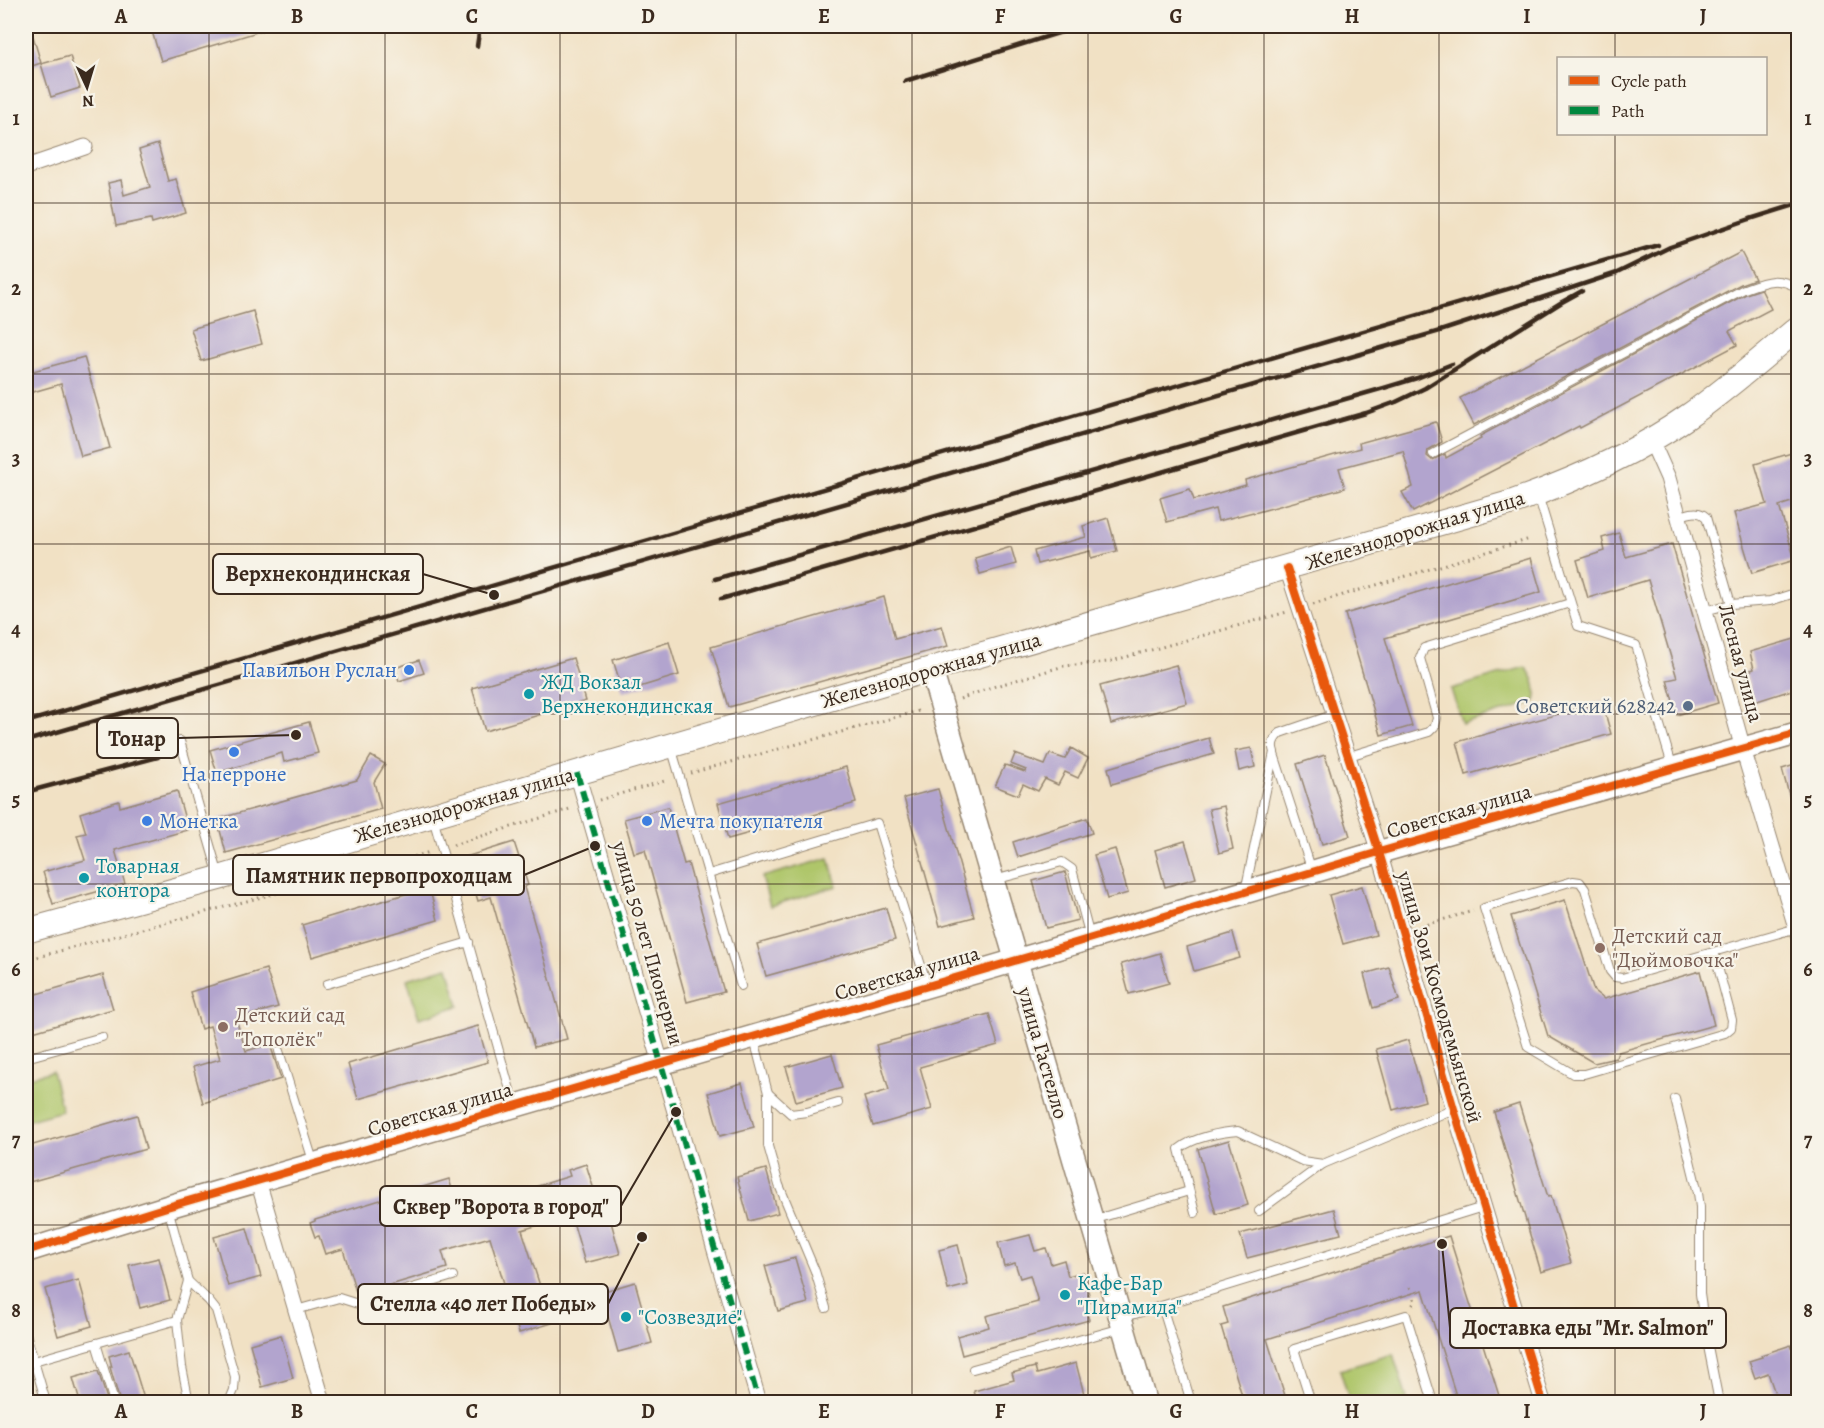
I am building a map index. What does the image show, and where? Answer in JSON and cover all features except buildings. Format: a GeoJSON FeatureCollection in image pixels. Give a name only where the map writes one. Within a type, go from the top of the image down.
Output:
{"type":"FeatureCollection","features":[{"type":"Feature","properties":{"kind":"main road","name":"Железнодорожная улица"},"geometry":{"type":"LineString","coordinates":[[26,931],[219,878],[931,669],[1484,512],[1599,468],[1652,440],[1714,397],[1798,328]]}},
{"type":"Feature","properties":{"kind":"street"},"geometry":{"type":"LineString","coordinates":[[26,167],[85,147]]}},
{"type":"Feature","properties":{"kind":"street","name":"Лесная улица"},"geometry":{"type":"LineString","coordinates":[[1652,440],[1668,478],[1743,749],[1798,931]]}},
{"type":"Feature","properties":{"kind":"street","name":"улица Зои Космодемьянской"},"geometry":{"type":"LineString","coordinates":[[1287,568],[1379,852],[1543,1402]]}},
{"type":"Feature","properties":{"kind":"street","name":"улица Гастелло"},"geometry":{"type":"LineString","coordinates":[[931,669],[1122,1323],[1140,1401]]}},
{"type":"Feature","properties":{"kind":"street","name":"Советская улица"},"geometry":{"type":"LineString","coordinates":[[26,1251],[314,1164],[754,1037],[1379,852],[1798,733]]}},
{"type":"Feature","properties":{"kind":"street","name":"улица 50 лет Пионерии"},"geometry":{"type":"LineString","coordinates":[[576,773],[759,1402]]}},
{"type":"Feature","properties":{"kind":"street"},"geometry":{"type":"LineString","coordinates":[[258,1181],[323,1402]]}},
{"type":"Feature","properties":{"kind":"lane"},"geometry":{"type":"LineString","coordinates":[[1433,454],[1744,289],[1775,280],[1787,282],[1798,288]]}},
{"type":"Feature","properties":{"kind":"lane"},"geometry":{"type":"LineString","coordinates":[[1537,493],[1578,626],[1636,645],[1673,768]]}},
{"type":"Feature","properties":{"kind":"lane"},"geometry":{"type":"LineString","coordinates":[[1679,516],[1696,512],[1706,517],[1731,604]]}},
{"type":"Feature","properties":{"kind":"lane"},"geometry":{"type":"LineString","coordinates":[[1705,611],[1731,604],[1770,601],[1798,592]]}},
{"type":"Feature","properties":{"kind":"lane"},"geometry":{"type":"LineString","coordinates":[[1349,756],[1429,732],[1435,726],[1437,718],[1420,658],[1424,648],[1570,603]]}},
{"type":"Feature","properties":{"kind":"lane"},"geometry":{"type":"LineString","coordinates":[[1313,872],[1272,746],[1280,733],[1335,714]]}},
{"type":"Feature","properties":{"kind":"lane"},"geometry":{"type":"LineString","coordinates":[[180,741],[219,878]]}},
{"type":"Feature","properties":{"kind":"lane"},"geometry":{"type":"LineString","coordinates":[[671,745],[741,986]]}},
{"type":"Feature","properties":{"kind":"lane"},"geometry":{"type":"LineString","coordinates":[[1245,892],[1274,752]]}},
{"type":"Feature","properties":{"kind":"lane"},"geometry":{"type":"LineString","coordinates":[[432,815],[515,1106]]}},
{"type":"Feature","properties":{"kind":"lane"},"geometry":{"type":"LineString","coordinates":[[709,874],[877,823],[928,986]]}},
{"type":"Feature","properties":{"kind":"lane"},"geometry":{"type":"LineString","coordinates":[[993,880],[1062,862],[1067,864],[1072,869],[1091,938]]}},
{"type":"Feature","properties":{"kind":"lane"},"geometry":{"type":"LineString","coordinates":[[1714,952],[1732,1020],[1731,1028],[1725,1033],[1595,1071],[1573,1074],[1528,1047],[1484,908],[1573,881],[1580,882],[1585,889],[1610,971],[1614,977],[1622,978],[1714,952],[1798,931]]}},
{"type":"Feature","properties":{"kind":"lane"},"geometry":{"type":"LineString","coordinates":[[327,984],[469,942]]}},
{"type":"Feature","properties":{"kind":"lane"},"geometry":{"type":"LineString","coordinates":[[26,1058],[102,1037]]}},
{"type":"Feature","properties":{"kind":"lane"},"geometry":{"type":"LineString","coordinates":[[754,1037],[768,1093],[768,1146],[776,1176],[815,1271],[826,1308]]}},
{"type":"Feature","properties":{"kind":"lane"},"geometry":{"type":"LineString","coordinates":[[279,1051],[314,1164]]}},
{"type":"Feature","properties":{"kind":"lane"},"geometry":{"type":"LineString","coordinates":[[768,1093],[791,1114],[807,1113],[838,1103]]}},
{"type":"Feature","properties":{"kind":"lane"},"geometry":{"type":"LineString","coordinates":[[1675,1100],[1698,1193],[1700,1294],[1719,1402]]}},
{"type":"Feature","properties":{"kind":"lane"},"geometry":{"type":"LineString","coordinates":[[1259,1211],[1323,1164],[1454,1109]]}},
{"type":"Feature","properties":{"kind":"lane"},"geometry":{"type":"LineString","coordinates":[[1195,1213],[1179,1149],[1186,1144],[1226,1132],[1238,1131],[1302,1161],[1323,1164]]}},
{"type":"Feature","properties":{"kind":"lane"},"geometry":{"type":"LineString","coordinates":[[1092,1220],[1189,1191]]}},
{"type":"Feature","properties":{"kind":"lane"},"geometry":{"type":"LineString","coordinates":[[973,1369],[1122,1323],[1162,1306],[1484,1207]]}},
{"type":"Feature","properties":{"kind":"lane"},"geometry":{"type":"LineString","coordinates":[[167,1208],[188,1281],[216,1310],[235,1377],[234,1390],[229,1402]]}},
{"type":"Feature","properties":{"kind":"lane"},"geometry":{"type":"LineString","coordinates":[[296,1310],[339,1298],[358,1304],[453,1276]]}},
{"type":"Feature","properties":{"kind":"lane"},"geometry":{"type":"LineString","coordinates":[[188,1281],[177,1320],[182,1367],[189,1402]]}},
{"type":"Feature","properties":{"kind":"lane"},"geometry":{"type":"LineString","coordinates":[[1162,1306],[1191,1402]]}},
{"type":"Feature","properties":{"kind":"lane"},"geometry":{"type":"LineString","coordinates":[[1311,1402],[1294,1349],[1406,1315],[1433,1402]]}},
{"type":"Feature","properties":{"kind":"lane"},"geometry":{"type":"LineString","coordinates":[[34,1361],[177,1320]]}},
{"type":"Feature","properties":{"kind":"lane"},"geometry":{"type":"LineString","coordinates":[[26,1334],[46,1402]]}},
{"type":"Feature","properties":{"kind":"lane"},"geometry":{"type":"LineString","coordinates":[[96,1343],[114,1402]]}},
{"type":"Feature","properties":{"kind":"path"},"geometry":{"type":"LineString","coordinates":[[26,960],[262,897],[312,886],[680,776],[942,704],[1065,666],[1108,662],[1300,608],[1530,539]]}},
{"type":"Feature","properties":{"kind":"path"},"geometry":{"type":"LineString","coordinates":[[1421,926],[1484,908]]}},
{"type":"Feature","properties":{"kind":"path"},"geometry":{"type":"LineString","coordinates":[[1406,1315],[1414,1300],[1410,1287]]}},
{"type":"Feature","properties":{"kind":"green space"},"geometry":{"type":"Polygon","coordinates":[[[1525,667],[1535,683],[1535,702],[1462,724],[1451,689],[1525,667]]]}},
{"type":"Feature","properties":{"kind":"green space"},"geometry":{"type":"Polygon","coordinates":[[[829,858],[837,886],[770,906],[762,877],[829,858]]]}},
{"type":"Feature","properties":{"kind":"green space"},"geometry":{"type":"Polygon","coordinates":[[[448,967],[459,1006],[419,1018],[407,979],[448,967]]]}},
{"type":"Feature","properties":{"kind":"green space"},"geometry":{"type":"Polygon","coordinates":[[[52,1071],[62,1111],[26,1121],[26,1078],[52,1071]]]}},
{"type":"Feature","properties":{"kind":"green space"},"geometry":{"type":"Polygon","coordinates":[[[1393,1354],[1408,1402],[1350,1402],[1340,1370],[1393,1354]]]}},
{"type":"Feature","properties":{"kind":"railway"},"geometry":{"type":"LineString","coordinates":[[477,46],[480,26]]}},
{"type":"Feature","properties":{"kind":"railway"},"geometry":{"type":"LineString","coordinates":[[905,81],[1081,26]]}},
{"type":"Feature","properties":{"kind":"railway"},"geometry":{"type":"LineString","coordinates":[[26,741],[1440,331],[1617,273],[1670,247],[1798,204]]}},
{"type":"Feature","properties":{"kind":"railway"},"geometry":{"type":"LineString","coordinates":[[26,722],[1658,245]]}},
{"type":"Feature","properties":{"kind":"railway"},"geometry":{"type":"LineString","coordinates":[[721,599],[1366,413],[1425,388],[1582,291]]}},
{"type":"Feature","properties":{"kind":"railway"},"geometry":{"type":"LineString","coordinates":[[715,579],[1384,388],[1452,364]]}},
{"type":"Feature","properties":{"kind":"railway"},"geometry":{"type":"LineString","coordinates":[[26,792],[158,757]]}},
{"type":"Feature","properties":{"kind":"marked path"},"geometry":{"type":"LineString","coordinates":[[577,773],[759,1402]]}},
{"type":"Feature","properties":{"kind":"cycle path"},"geometry":{"type":"LineString","coordinates":[[1287,568],[1379,852],[1543,1402]]}},
{"type":"Feature","properties":{"kind":"cycle path"},"geometry":{"type":"LineString","coordinates":[[26,1251],[167,1207],[1038,954],[1379,852],[1798,733]]}},
{"type":"Feature","properties":{"kind":"place","name":"Верхнекондинская"},"geometry":{"type":"Point","coordinates":[494,595]}},
{"type":"Feature","properties":{"kind":"place","name":"Павильон Руслан"},"geometry":{"type":"Point","coordinates":[409,670]}},
{"type":"Feature","properties":{"kind":"place","name":"ЖД Вокзал Верхнекондинская"},"geometry":{"type":"Point","coordinates":[529,694]}},
{"type":"Feature","properties":{"kind":"place","name":"Советский 628242"},"geometry":{"type":"Point","coordinates":[1688,706]}},
{"type":"Feature","properties":{"kind":"place","name":"Тонар"},"geometry":{"type":"Point","coordinates":[296,735]}},
{"type":"Feature","properties":{"kind":"place","name":"На перроне"},"geometry":{"type":"Point","coordinates":[234,752]}},
{"type":"Feature","properties":{"kind":"place","name":"Монетка"},"geometry":{"type":"Point","coordinates":[147,821]}},
{"type":"Feature","properties":{"kind":"place","name":"Мечта покупателя"},"geometry":{"type":"Point","coordinates":[647,821]}},
{"type":"Feature","properties":{"kind":"place","name":"Памятник первопроходцам"},"geometry":{"type":"Point","coordinates":[595,846]}},
{"type":"Feature","properties":{"kind":"place","name":"Товарная контора"},"geometry":{"type":"Point","coordinates":[84,878]}},
{"type":"Feature","properties":{"kind":"place","name":"Детский сад \"Дюймовочка\""},"geometry":{"type":"Point","coordinates":[1600,948]}},
{"type":"Feature","properties":{"kind":"place","name":"Детский сад \"Тополёк\""},"geometry":{"type":"Point","coordinates":[223,1027]}},
{"type":"Feature","properties":{"kind":"place","name":"Сквер \"Ворота в город\""},"geometry":{"type":"Point","coordinates":[676,1112]}},
{"type":"Feature","properties":{"kind":"place","name":"Стелла «40 лет Победы»"},"geometry":{"type":"Point","coordinates":[642,1237]}},
{"type":"Feature","properties":{"kind":"place","name":"Доставка еды \"Mr. Salmon\""},"geometry":{"type":"Point","coordinates":[1442,1244]}},
{"type":"Feature","properties":{"kind":"place","name":"Кафе-Бар \"Пирамида\""},"geometry":{"type":"Point","coordinates":[1065,1295]}},
{"type":"Feature","properties":{"kind":"place","name":"\"Созвездие\""},"geometry":{"type":"Point","coordinates":[626,1317]}}]}
